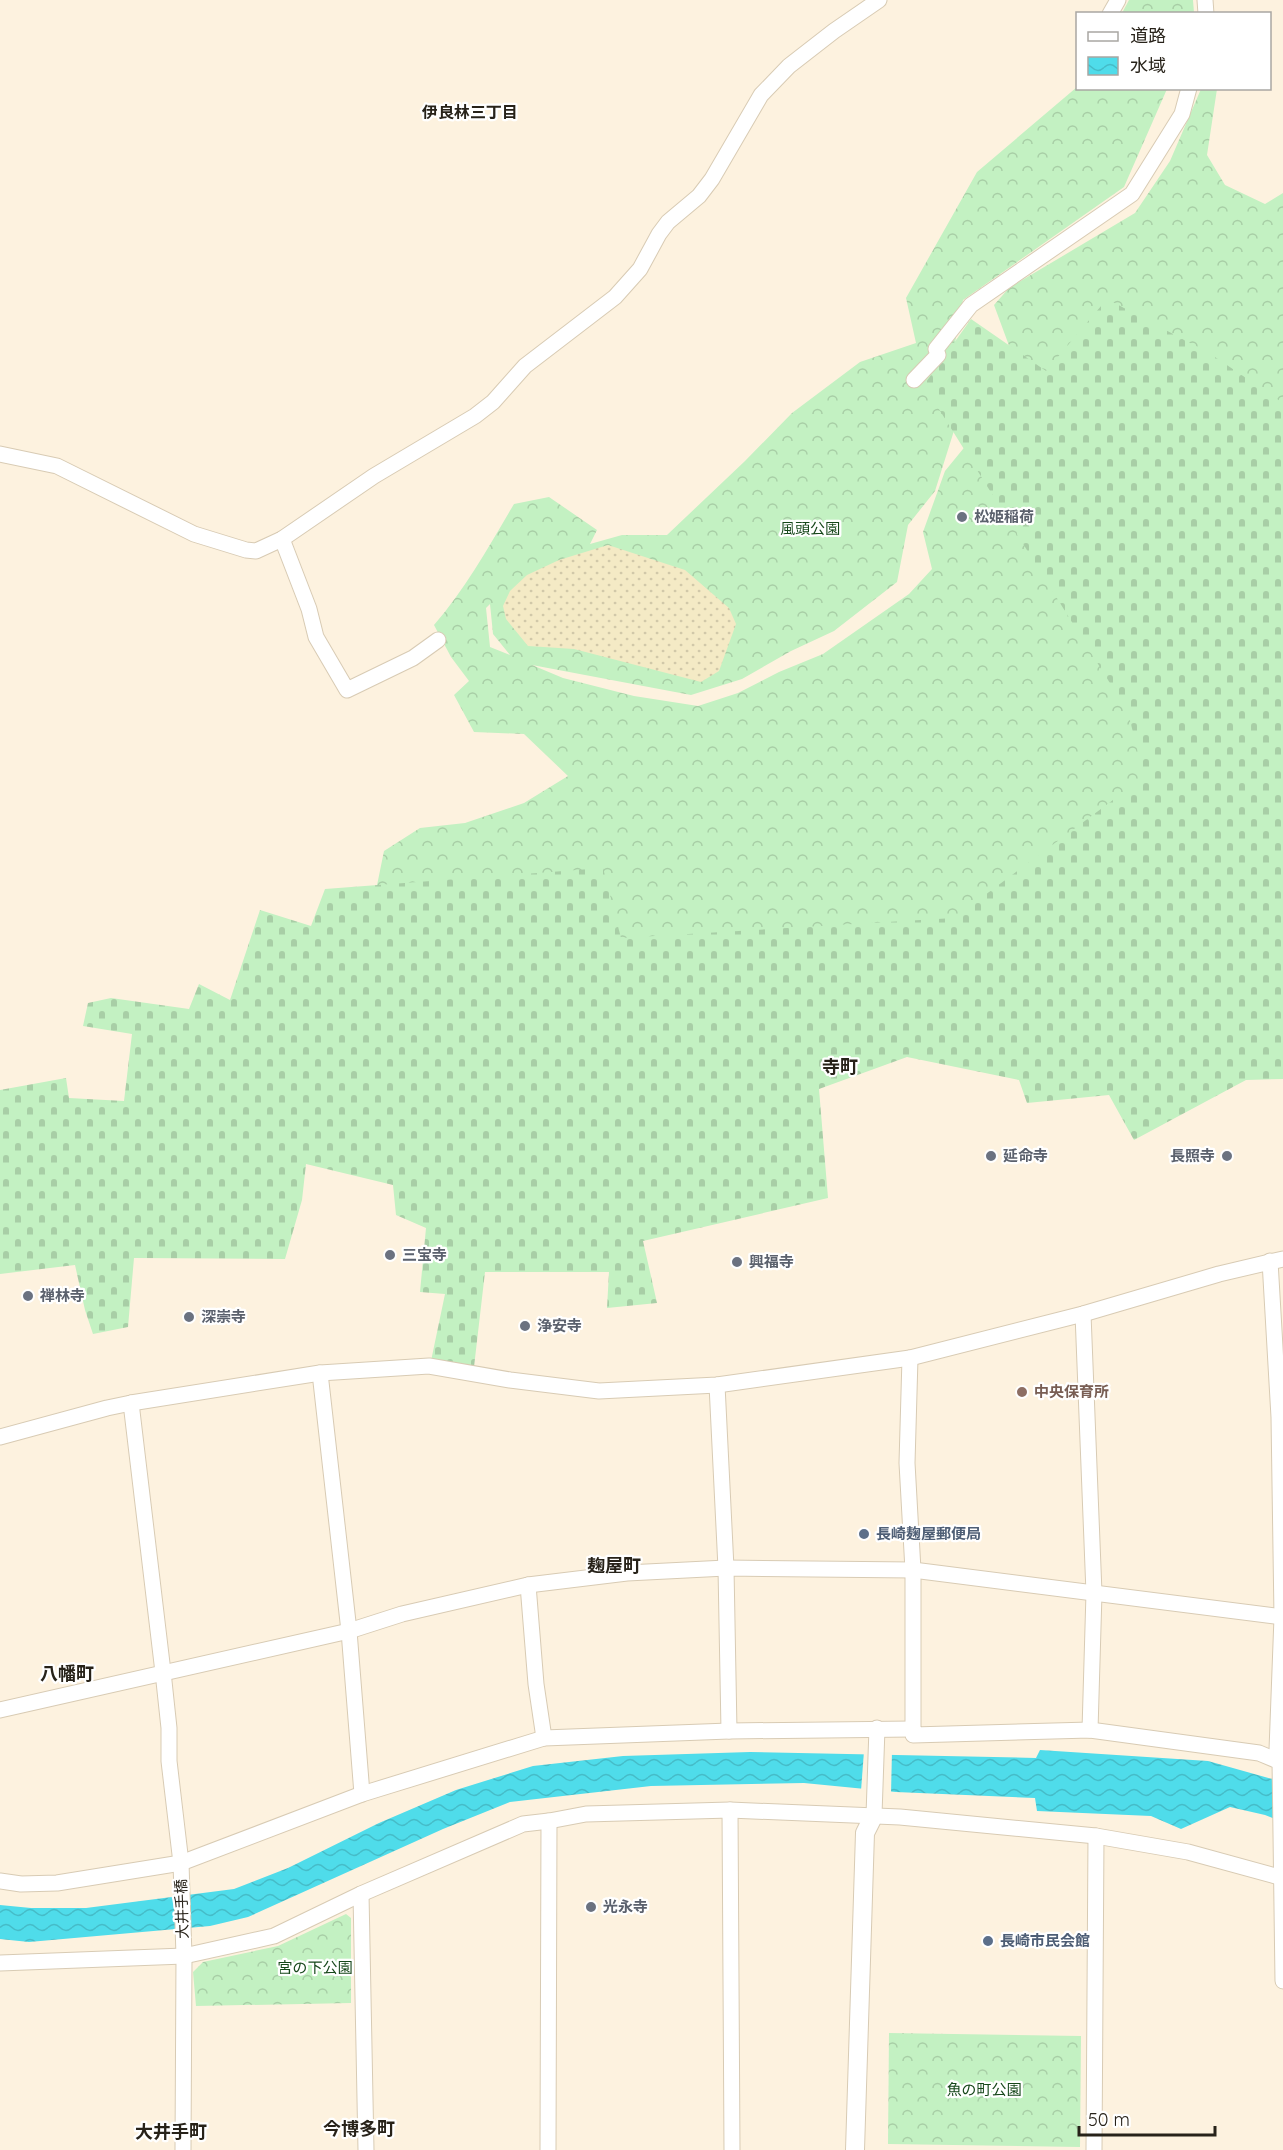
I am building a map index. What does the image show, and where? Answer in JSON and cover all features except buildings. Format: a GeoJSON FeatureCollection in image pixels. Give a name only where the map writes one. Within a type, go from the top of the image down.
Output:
{"type":"FeatureCollection","features":[{"type":"Feature","properties":{"kind":"street"},"geometry":{"type":"LineString","coordinates":[[0,454],[57,466],[194,534],[246,550],[256,550],[282,539],[374,476],[475,416],[492,402],[525,366],[615,297],[640,269],[658,234],[668,222],[699,196],[712,179],[761,95],[798,59],[879,0]]}},
{"type":"Feature","properties":{"kind":"street"},"geometry":{"type":"LineString","coordinates":[[914,380],[938,355],[936,349],[971,305],[1132,194],[1182,114],[1188,90]]}},
{"type":"Feature","properties":{"kind":"street"},"geometry":{"type":"LineString","coordinates":[[282,539],[309,609],[316,636],[347,690],[413,658],[438,640]]}},
{"type":"Feature","properties":{"kind":"street"},"geometry":{"type":"LineString","coordinates":[[0,1437],[107,1408],[320,1373],[429,1366],[510,1380],[599,1391],[717,1385],[910,1358],[1083,1314],[1219,1274],[1277,1260],[1282,1617],[1277,1749],[1281,1767],[1283,1981]]}},
{"type":"Feature","properties":{"kind":"street"},"geometry":{"type":"LineString","coordinates":[[1083,1314],[1094,1593],[1090,1730]]}},
{"type":"Feature","properties":{"kind":"street"},"geometry":{"type":"LineString","coordinates":[[910,1358],[907,1463],[913,1570],[913,1735],[1090,1730],[1259,1753],[1281,1767]]}},
{"type":"Feature","properties":{"kind":"street"},"geometry":{"type":"LineString","coordinates":[[320,1373],[349,1631],[362,1794]]}},
{"type":"Feature","properties":{"kind":"street"},"geometry":{"type":"LineString","coordinates":[[717,1385],[726,1568],[729,1731]]}},
{"type":"Feature","properties":{"kind":"street","name":"大井手橋"},"geometry":{"type":"LineString","coordinates":[[132,1403],[169,1728],[169,1761],[181,1863],[184,1956],[183,2150]]}},
{"type":"Feature","properties":{"kind":"street"},"geometry":{"type":"LineString","coordinates":[[0,1710],[349,1631],[402,1614],[528,1585],[627,1573],[726,1568],[913,1570],[1282,1617]]}},
{"type":"Feature","properties":{"kind":"street"},"geometry":{"type":"LineString","coordinates":[[528,1585],[536,1684],[544,1738]]}},
{"type":"Feature","properties":{"kind":"street"},"geometry":{"type":"LineString","coordinates":[[855,2150],[865,1833],[874,1815],[877,1728]]}},
{"type":"Feature","properties":{"kind":"street"},"geometry":{"type":"LineString","coordinates":[[0,1881],[21,1884],[57,1882],[181,1863],[362,1794],[544,1738],[729,1731],[912,1729]]}},
{"type":"Feature","properties":{"kind":"street"},"geometry":{"type":"LineString","coordinates":[[730,1810],[732,2150]]}},
{"type":"Feature","properties":{"kind":"street"},"geometry":{"type":"LineString","coordinates":[[0,1964],[184,1956],[274,1936],[361,1894],[523,1824],[586,1814],[730,1810],[874,1815],[1096,1836],[1188,1852],[1283,1878]]}},
{"type":"Feature","properties":{"kind":"street"},"geometry":{"type":"LineString","coordinates":[[548,2150],[549,1821]]}},
{"type":"Feature","properties":{"kind":"street"},"geometry":{"type":"LineString","coordinates":[[1094,2150],[1096,1836]]}},
{"type":"Feature","properties":{"kind":"street"},"geometry":{"type":"LineString","coordinates":[[361,1894],[366,2150]]}},
{"type":"Feature","properties":{"kind":"green space"},"geometry":{"type":"Polygon","coordinates":[[[1129,0],[1193,0],[1194,12],[1123,12],[1129,0]]]}},
{"type":"Feature","properties":{"kind":"green space","name":"風頭公園"},"geometry":{"type":"Polygon","coordinates":[[[1076,88],[1076,90],[1167,90],[1124,187],[963,300],[949,375],[958,418],[935,491],[908,525],[897,582],[834,631],[791,651],[742,679],[691,695],[532,665],[563,678],[634,696],[698,706],[738,693],[779,672],[823,654],[909,594],[932,569],[923,532],[945,471],[1021,378],[994,305],[1009,288],[1135,213],[1170,161],[1201,90],[1217,90],[1207,155],[1225,185],[1265,204],[1283,193],[1283,844],[911,1033],[374,900],[384,851],[420,828],[465,823],[524,803],[568,776],[524,734],[474,732],[454,695],[469,681],[451,657],[434,625],[467,582],[514,504],[549,497],[597,530],[590,544],[622,535],[667,535],[792,413],[860,362],[916,343],[906,298],[977,172],[1076,88]],[[490,604],[486,608],[490,647],[510,655],[493,634],[490,604]]]}},
{"type":"Feature","properties":{"kind":"green space"},"geometry":{"type":"Polygon","coordinates":[[[1107,299],[1209,353],[1283,403],[1283,1079],[1246,1080],[1134,1140],[1109,1095],[1027,1103],[1019,1080],[907,1057],[819,1089],[828,1198],[643,1241],[657,1303],[607,1308],[609,1272],[485,1272],[474,1367],[431,1361],[445,1294],[420,1292],[426,1228],[396,1215],[393,1185],[306,1164],[302,1200],[285,1259],[134,1258],[128,1327],[93,1334],[75,1265],[0,1274],[0,1090],[66,1078],[69,1098],[124,1101],[132,1034],[83,1026],[88,1003],[111,998],[189,1009],[199,984],[230,1000],[260,910],[311,926],[325,889],[603,868],[621,938],[954,918],[1144,777],[1128,712],[924,385],[971,319],[1046,371],[1107,299]]]}},
{"type":"Feature","properties":{"kind":"green space","name":"宮の下公園"},"geometry":{"type":"Polygon","coordinates":[[[346,1914],[351,1918],[351,2003],[196,2006],[193,1972],[203,1962],[278,1946],[346,1914]]]}},
{"type":"Feature","properties":{"kind":"green space","name":"魚の町公園"},"geometry":{"type":"Polygon","coordinates":[[[889,2033],[1081,2036],[1080,2147],[888,2144],[889,2033]]]}},
{"type":"Feature","properties":{"kind":"sand"},"geometry":{"type":"Polygon","coordinates":[[[608,545],[685,570],[729,608],[736,624],[719,671],[701,682],[574,649],[528,646],[506,619],[503,606],[510,591],[527,575],[559,560],[608,545]]]}},
{"type":"Feature","properties":{"kind":"water"},"geometry":{"type":"Polygon","coordinates":[[[1040,1750],[1208,1761],[1283,1782],[1283,1822],[1265,1815],[1230,1807],[1181,1829],[1151,1816],[1037,1811],[1035,1798],[896,1792],[804,1783],[651,1786],[510,1802],[443,1829],[248,1917],[210,1926],[29,1942],[0,1939],[0,1905],[31,1908],[86,1908],[234,1889],[288,1868],[379,1823],[456,1790],[533,1766],[623,1756],[750,1752],[1036,1758],[1040,1750]]]}},
{"type":"Feature","properties":{"kind":"pier"},"geometry":{"type":"Polygon","coordinates":[[[864,1751],[892,1751],[891,1794],[861,1791],[864,1751]]]}},
{"type":"Feature","properties":{"kind":"place","name":"松姫稲荷"},"geometry":{"type":"Point","coordinates":[962,517]}},
{"type":"Feature","properties":{"kind":"place","name":"延命寺"},"geometry":{"type":"Point","coordinates":[991,1156]}},
{"type":"Feature","properties":{"kind":"place","name":"長照寺"},"geometry":{"type":"Point","coordinates":[1227,1156]}},
{"type":"Feature","properties":{"kind":"place","name":"三宝寺"},"geometry":{"type":"Point","coordinates":[390,1255]}},
{"type":"Feature","properties":{"kind":"place","name":"興福寺"},"geometry":{"type":"Point","coordinates":[737,1262]}},
{"type":"Feature","properties":{"kind":"place","name":"禅林寺"},"geometry":{"type":"Point","coordinates":[28,1296]}},
{"type":"Feature","properties":{"kind":"place","name":"深崇寺"},"geometry":{"type":"Point","coordinates":[189,1317]}},
{"type":"Feature","properties":{"kind":"place","name":"浄安寺"},"geometry":{"type":"Point","coordinates":[525,1326]}},
{"type":"Feature","properties":{"kind":"place","name":"中央保育所"},"geometry":{"type":"Point","coordinates":[1022,1392]}},
{"type":"Feature","properties":{"kind":"place","name":"長崎麹屋郵便局"},"geometry":{"type":"Point","coordinates":[864,1534]}},
{"type":"Feature","properties":{"kind":"place","name":"光永寺"},"geometry":{"type":"Point","coordinates":[591,1907]}},
{"type":"Feature","properties":{"kind":"place","name":"長崎市民会館"},"geometry":{"type":"Point","coordinates":[988,1941]}},
{"type":"Feature","properties":{"kind":"district","name":"伊良林三丁目"},"geometry":{"type":"Point","coordinates":[470,112]}},
{"type":"Feature","properties":{"kind":"district","name":"寺町"},"geometry":{"type":"Point","coordinates":[840,1067]}},
{"type":"Feature","properties":{"kind":"district","name":"麹屋町"},"geometry":{"type":"Point","coordinates":[614,1566]}},
{"type":"Feature","properties":{"kind":"district","name":"八幡町"},"geometry":{"type":"Point","coordinates":[67,1674]}},
{"type":"Feature","properties":{"kind":"district","name":"今博多町"},"geometry":{"type":"Point","coordinates":[359,2129]}},
{"type":"Feature","properties":{"kind":"district","name":"大井手町"},"geometry":{"type":"Point","coordinates":[171,2132]}}]}
